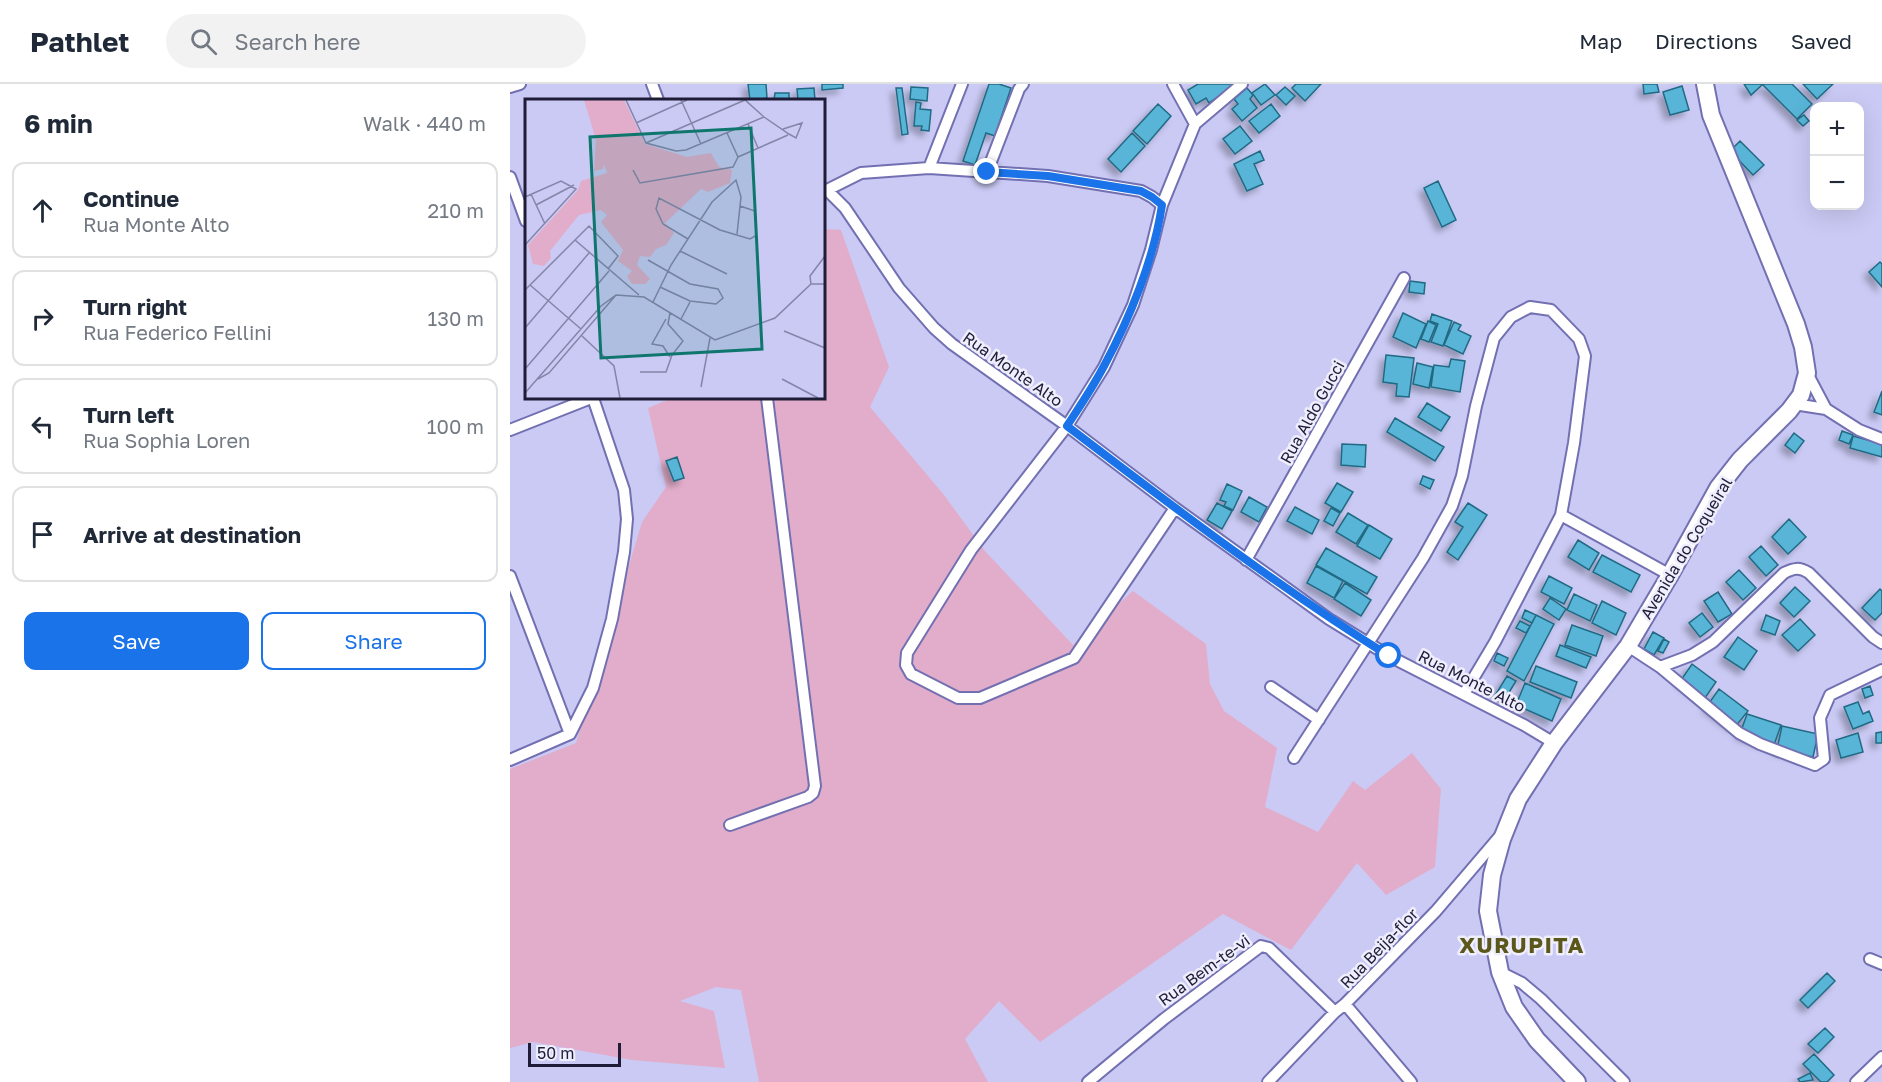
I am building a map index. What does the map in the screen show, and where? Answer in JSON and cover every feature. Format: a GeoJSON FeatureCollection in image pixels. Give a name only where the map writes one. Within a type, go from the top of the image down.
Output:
{"type":"FeatureCollection","features":[{"type":"Feature","properties":{"kind":"main road"},"geometry":{"type":"LineString","coordinates":[[1705,84],[1711,115],[1796,324],[1807,373]]}},
{"type":"Feature","properties":{"kind":"main road","name":"Avenida do Coqueiral"},"geometry":{"type":"LineString","coordinates":[[1576,1082],[1537,1041],[1514,1008],[1500,972],[1488,911],[1492,875],[1506,829],[1518,799],[1554,743],[1628,646],[1718,488],[1740,460],[1794,404],[1801,394],[1807,373]]}},
{"type":"Feature","properties":{"kind":"street"},"geometry":{"type":"LineString","coordinates":[[510,87],[520,84]]}},
{"type":"Feature","properties":{"kind":"street"},"geometry":{"type":"LineString","coordinates":[[652,84],[658,99]]}},
{"type":"Feature","properties":{"kind":"street"},"geometry":{"type":"LineString","coordinates":[[962,84],[929,168],[1048,176],[1141,191],[1162,205]]}},
{"type":"Feature","properties":{"kind":"street"},"geometry":{"type":"LineString","coordinates":[[987,172],[1019,89],[1023,84]]}},
{"type":"Feature","properties":{"kind":"street"},"geometry":{"type":"LineString","coordinates":[[1173,84],[1195,124]]}},
{"type":"Feature","properties":{"kind":"street"},"geometry":{"type":"LineString","coordinates":[[1175,508],[1074,658],[980,698],[958,698],[911,674],[906,665],[907,654],[971,550],[1067,426],[1104,367],[1133,305],[1151,250],[1162,205],[1195,124],[1242,84]]}},
{"type":"Feature","properties":{"kind":"street","name":"Rua Monte Alto"},"geometry":{"type":"LineString","coordinates":[[929,168],[861,173],[827,190],[845,208],[899,288],[934,328],[952,344],[1329,619],[1389,656],[1554,743]]}},
{"type":"Feature","properties":{"kind":"street"},"geometry":{"type":"LineString","coordinates":[[510,177],[525,218]]}},
{"type":"Feature","properties":{"kind":"street","name":"Rua Aldo Gucci"},"geometry":{"type":"LineString","coordinates":[[1246,560],[1404,278]]}},
{"type":"Feature","properties":{"kind":"street"},"geometry":{"type":"LineString","coordinates":[[1294,759],[1424,558],[1452,506],[1462,476],[1476,406],[1494,338],[1510,317],[1530,307],[1551,310],[1579,339],[1585,356],[1574,443],[1561,515],[1495,642],[1464,694]]}},
{"type":"Feature","properties":{"kind":"street"},"geometry":{"type":"LineString","coordinates":[[1807,373],[1826,409]]}},
{"type":"Feature","properties":{"kind":"street"},"geometry":{"type":"LineString","coordinates":[[510,430],[589,399]]}},
{"type":"Feature","properties":{"kind":"street"},"geometry":{"type":"LineString","coordinates":[[510,760],[570,735],[592,688],[612,619],[624,552],[627,519],[624,490],[592,399]]}},
{"type":"Feature","properties":{"kind":"street"},"geometry":{"type":"LineString","coordinates":[[730,825],[808,797],[813,793],[815,786],[767,399]]}},
{"type":"Feature","properties":{"kind":"street"},"geometry":{"type":"LineString","coordinates":[[1794,404],[1826,409],[1859,430],[1882,439]]}},
{"type":"Feature","properties":{"kind":"street"},"geometry":{"type":"LineString","coordinates":[[1561,515],[1670,575]]}},
{"type":"Feature","properties":{"kind":"street"},"geometry":{"type":"LineString","coordinates":[[1660,667],[1692,655],[1713,642],[1784,573],[1793,568],[1809,573],[1873,637],[1882,643]]}},
{"type":"Feature","properties":{"kind":"street"},"geometry":{"type":"LineString","coordinates":[[510,576],[570,735]]}},
{"type":"Feature","properties":{"kind":"street"},"geometry":{"type":"LineString","coordinates":[[1628,646],[1660,667],[1739,733],[1760,744],[1815,765],[1824,759],[1820,718],[1830,695],[1882,669]]}},
{"type":"Feature","properties":{"kind":"street"},"geometry":{"type":"LineString","coordinates":[[1271,687],[1319,720]]}},
{"type":"Feature","properties":{"kind":"street","name":"Rua Beija-flor"},"geometry":{"type":"LineString","coordinates":[[1268,1082],[1436,911],[1506,829]]}},
{"type":"Feature","properties":{"kind":"street","name":"Rua Bem-te-vi"},"geometry":{"type":"LineString","coordinates":[[1088,1082],[1164,1018],[1262,945],[1269,948],[1335,1012]]}},
{"type":"Feature","properties":{"kind":"street"},"geometry":{"type":"LineString","coordinates":[[1870,958],[1882,964]]}},
{"type":"Feature","properties":{"kind":"street"},"geometry":{"type":"LineString","coordinates":[[1500,972],[1522,983],[1541,999],[1624,1082]]}},
{"type":"Feature","properties":{"kind":"street"},"geometry":{"type":"LineString","coordinates":[[1345,1004],[1411,1082]]}},
{"type":"Feature","properties":{"kind":"street"},"geometry":{"type":"LineString","coordinates":[[1856,1082],[1882,1057]]}},
{"type":"Feature","properties":{"kind":"shaded area"},"geometry":{"type":"Polygon","coordinates":[[[825,229],[841,230],[889,367],[870,407],[944,495],[985,551],[1073,645],[1133,591],[1206,644],[1210,684],[1224,711],[1277,748],[1265,807],[1318,832],[1353,781],[1365,790],[1412,753],[1441,789],[1435,867],[1386,895],[1357,863],[1291,950],[1223,914],[1040,1042],[999,1001],[965,1039],[988,1082],[759,1082],[741,990],[716,987],[680,1001],[714,1011],[725,1068],[632,1060],[533,1042],[510,1048],[510,769],[576,743],[642,522],[666,487],[648,408],[670,399],[825,399],[825,229]]]}},
{"type":"Feature","properties":{"kind":"building"},"geometry":{"type":"Polygon","coordinates":[[[748,84],[766,84],[767,98],[750,99],[748,84]]]}},
{"type":"Feature","properties":{"kind":"building"},"geometry":{"type":"Polygon","coordinates":[[[822,84],[843,84],[843,88],[822,90],[822,84]]]}},
{"type":"Feature","properties":{"kind":"building"},"geometry":{"type":"Polygon","coordinates":[[[989,84],[1011,88],[995,136],[986,133],[975,165],[963,161],[989,84]]]}},
{"type":"Feature","properties":{"kind":"building"},"geometry":{"type":"Polygon","coordinates":[[[1198,84],[1238,84],[1209,103],[1206,98],[1196,104],[1188,90],[1198,84]]]}},
{"type":"Feature","properties":{"kind":"building"},"geometry":{"type":"Polygon","coordinates":[[[1265,84],[1275,95],[1261,105],[1252,93],[1265,84]]]}},
{"type":"Feature","properties":{"kind":"building"},"geometry":{"type":"Polygon","coordinates":[[[1296,84],[1321,84],[1305,101],[1292,88],[1296,84]]]}},
{"type":"Feature","properties":{"kind":"building"},"geometry":{"type":"Polygon","coordinates":[[[1643,84],[1657,84],[1659,92],[1644,94],[1643,84]]]}},
{"type":"Feature","properties":{"kind":"building"},"geometry":{"type":"Polygon","coordinates":[[[1744,84],[1761,84],[1762,85],[1751,95],[1744,84]]]}},
{"type":"Feature","properties":{"kind":"building"},"geometry":{"type":"Polygon","coordinates":[[[1762,84],[1792,84],[1810,102],[1810,106],[1797,119],[1762,84]]]}},
{"type":"Feature","properties":{"kind":"building"},"geometry":{"type":"Polygon","coordinates":[[[1803,84],[1833,84],[1817,99],[1803,84]]]}},
{"type":"Feature","properties":{"kind":"building"},"geometry":{"type":"Polygon","coordinates":[[[1682,86],[1689,110],[1670,115],[1663,92],[1682,86]]]}},
{"type":"Feature","properties":{"kind":"building"},"geometry":{"type":"Polygon","coordinates":[[[911,87],[928,88],[927,101],[910,99],[911,87]]]}},
{"type":"Feature","properties":{"kind":"building"},"geometry":{"type":"Polygon","coordinates":[[[1285,87],[1295,96],[1286,105],[1276,95],[1285,87]]]}},
{"type":"Feature","properties":{"kind":"building"},"geometry":{"type":"Polygon","coordinates":[[[814,88],[815,99],[798,99],[797,89],[814,88]]]}},
{"type":"Feature","properties":{"kind":"building"},"geometry":{"type":"Polygon","coordinates":[[[896,88],[902,88],[908,134],[902,135],[896,88]]]}},
{"type":"Feature","properties":{"kind":"building"},"geometry":{"type":"Polygon","coordinates":[[[1247,88],[1253,95],[1250,99],[1257,108],[1242,121],[1232,109],[1238,104],[1234,99],[1247,88]]]}},
{"type":"Feature","properties":{"kind":"building"},"geometry":{"type":"Polygon","coordinates":[[[775,93],[789,93],[789,99],[774,99],[775,93]]]}},
{"type":"Feature","properties":{"kind":"building"},"geometry":{"type":"Polygon","coordinates":[[[916,102],[921,103],[920,109],[931,110],[929,131],[921,130],[922,126],[914,126],[916,102]]]}},
{"type":"Feature","properties":{"kind":"building"},"geometry":{"type":"Polygon","coordinates":[[[1158,104],[1171,116],[1147,144],[1133,131],[1158,104]]]}},
{"type":"Feature","properties":{"kind":"building"},"geometry":{"type":"Polygon","coordinates":[[[1271,104],[1280,116],[1259,133],[1249,121],[1271,104]]]}},
{"type":"Feature","properties":{"kind":"building"},"geometry":{"type":"Polygon","coordinates":[[[1804,115],[1809,121],[1803,126],[1797,120],[1804,115]]]}},
{"type":"Feature","properties":{"kind":"building"},"geometry":{"type":"Polygon","coordinates":[[[1240,126],[1252,141],[1235,154],[1223,139],[1240,126]]]}},
{"type":"Feature","properties":{"kind":"building"},"geometry":{"type":"Polygon","coordinates":[[[1132,133],[1145,146],[1121,172],[1108,159],[1132,133]]]}},
{"type":"Feature","properties":{"kind":"building"},"geometry":{"type":"Polygon","coordinates":[[[1740,141],[1764,165],[1753,175],[1730,151],[1740,141]]]}},
{"type":"Feature","properties":{"kind":"building"},"geometry":{"type":"Polygon","coordinates":[[[1260,151],[1264,160],[1254,164],[1263,184],[1247,191],[1234,164],[1260,151]]]}},
{"type":"Feature","properties":{"kind":"building"},"geometry":{"type":"Polygon","coordinates":[[[1438,181],[1456,220],[1442,227],[1424,188],[1438,181]]]}},
{"type":"Feature","properties":{"kind":"building"},"geometry":{"type":"Polygon","coordinates":[[[1880,262],[1882,264],[1882,287],[1869,272],[1880,262]]]}},
{"type":"Feature","properties":{"kind":"building"},"geometry":{"type":"Polygon","coordinates":[[[1410,281],[1425,283],[1424,294],[1409,292],[1410,281]]]}},
{"type":"Feature","properties":{"kind":"building"},"geometry":{"type":"Polygon","coordinates":[[[1403,313],[1426,324],[1416,348],[1393,337],[1403,313]]]}},
{"type":"Feature","properties":{"kind":"building"},"geometry":{"type":"Polygon","coordinates":[[[1432,314],[1452,321],[1443,346],[1431,342],[1438,324],[1430,321],[1432,314]]]}},
{"type":"Feature","properties":{"kind":"building"},"geometry":{"type":"Polygon","coordinates":[[[1428,321],[1436,325],[1429,342],[1421,339],[1428,321]]]}},
{"type":"Feature","properties":{"kind":"building"},"geometry":{"type":"Polygon","coordinates":[[[1454,322],[1461,325],[1458,330],[1471,336],[1463,354],[1444,345],[1454,322]]]}},
{"type":"Feature","properties":{"kind":"building"},"geometry":{"type":"Polygon","coordinates":[[[1386,355],[1414,358],[1409,397],[1396,396],[1397,384],[1383,382],[1386,355]]]}},
{"type":"Feature","properties":{"kind":"building"},"geometry":{"type":"Polygon","coordinates":[[[1451,359],[1465,361],[1460,392],[1431,387],[1434,365],[1449,367],[1451,359]]]}},
{"type":"Feature","properties":{"kind":"building"},"geometry":{"type":"Polygon","coordinates":[[[1417,363],[1433,367],[1429,388],[1413,384],[1417,363]]]}},
{"type":"Feature","properties":{"kind":"building"},"geometry":{"type":"Polygon","coordinates":[[[1882,391],[1882,415],[1874,412],[1882,391]]]}},
{"type":"Feature","properties":{"kind":"building"},"geometry":{"type":"Polygon","coordinates":[[[1427,403],[1450,417],[1441,431],[1418,417],[1427,403]]]}},
{"type":"Feature","properties":{"kind":"building"},"geometry":{"type":"Polygon","coordinates":[[[1395,418],[1444,447],[1435,461],[1387,432],[1395,418]]]}},
{"type":"Feature","properties":{"kind":"building"},"geometry":{"type":"Polygon","coordinates":[[[1842,431],[1853,435],[1849,444],[1839,440],[1842,431]]]}},
{"type":"Feature","properties":{"kind":"building"},"geometry":{"type":"Polygon","coordinates":[[[1794,433],[1804,441],[1795,453],[1785,445],[1794,433]]]}},
{"type":"Feature","properties":{"kind":"building"},"geometry":{"type":"Polygon","coordinates":[[[1853,436],[1882,444],[1882,457],[1850,448],[1853,436]]]}},
{"type":"Feature","properties":{"kind":"building"},"geometry":{"type":"Polygon","coordinates":[[[1342,444],[1366,445],[1365,467],[1341,465],[1342,444]]]}},
{"type":"Feature","properties":{"kind":"building"},"geometry":{"type":"Polygon","coordinates":[[[677,457],[684,478],[674,481],[666,461],[677,457]]]}},
{"type":"Feature","properties":{"kind":"building"},"geometry":{"type":"Polygon","coordinates":[[[1423,476],[1434,480],[1430,489],[1420,484],[1423,476]]]}},
{"type":"Feature","properties":{"kind":"building"},"geometry":{"type":"Polygon","coordinates":[[[1337,483],[1353,492],[1341,512],[1325,503],[1337,483]]]}},
{"type":"Feature","properties":{"kind":"building"},"geometry":{"type":"Polygon","coordinates":[[[1227,484],[1242,491],[1233,510],[1224,506],[1226,502],[1220,500],[1227,484]]]}},
{"type":"Feature","properties":{"kind":"building"},"geometry":{"type":"Polygon","coordinates":[[[1249,497],[1267,507],[1259,522],[1241,512],[1249,497]]]}},
{"type":"Feature","properties":{"kind":"building"},"geometry":{"type":"Polygon","coordinates":[[[1217,503],[1232,511],[1222,529],[1207,520],[1217,503]]]}},
{"type":"Feature","properties":{"kind":"building"},"geometry":{"type":"Polygon","coordinates":[[[1468,503],[1487,515],[1458,560],[1447,552],[1463,527],[1455,522],[1468,503]]]}},
{"type":"Feature","properties":{"kind":"building"},"geometry":{"type":"Polygon","coordinates":[[[1295,507],[1319,520],[1312,534],[1287,521],[1295,507]]]}},
{"type":"Feature","properties":{"kind":"building"},"geometry":{"type":"Polygon","coordinates":[[[1331,508],[1340,513],[1333,526],[1324,521],[1331,508]]]}},
{"type":"Feature","properties":{"kind":"building"},"geometry":{"type":"Polygon","coordinates":[[[1348,513],[1368,525],[1356,544],[1336,532],[1348,513]]]}},
{"type":"Feature","properties":{"kind":"building"},"geometry":{"type":"Polygon","coordinates":[[[1789,519],[1806,537],[1788,554],[1772,537],[1789,519]]]}},
{"type":"Feature","properties":{"kind":"building"},"geometry":{"type":"Polygon","coordinates":[[[1369,525],[1392,539],[1380,559],[1357,546],[1369,525]]]}},
{"type":"Feature","properties":{"kind":"building"},"geometry":{"type":"Polygon","coordinates":[[[1578,540],[1599,553],[1589,570],[1568,557],[1578,540]]]}},
{"type":"Feature","properties":{"kind":"building"},"geometry":{"type":"Polygon","coordinates":[[[1761,546],[1778,565],[1766,576],[1749,557],[1761,546]]]}},
{"type":"Feature","properties":{"kind":"building"},"geometry":{"type":"Polygon","coordinates":[[[1326,548],[1377,577],[1367,594],[1316,565],[1326,548]]]}},
{"type":"Feature","properties":{"kind":"building"},"geometry":{"type":"Polygon","coordinates":[[[1602,555],[1640,575],[1631,592],[1593,572],[1602,555]]]}},
{"type":"Feature","properties":{"kind":"building"},"geometry":{"type":"Polygon","coordinates":[[[1316,566],[1343,581],[1334,598],[1307,583],[1316,566]]]}},
{"type":"Feature","properties":{"kind":"building"},"geometry":{"type":"Polygon","coordinates":[[[1739,570],[1756,588],[1743,600],[1726,582],[1739,570]]]}},
{"type":"Feature","properties":{"kind":"building"},"geometry":{"type":"Polygon","coordinates":[[[1549,576],[1572,588],[1564,604],[1541,592],[1549,576]]]}},
{"type":"Feature","properties":{"kind":"building"},"geometry":{"type":"Polygon","coordinates":[[[1345,583],[1371,600],[1361,616],[1334,599],[1345,583]]]}},
{"type":"Feature","properties":{"kind":"building"},"geometry":{"type":"Polygon","coordinates":[[[1795,587],[1810,601],[1794,617],[1780,603],[1795,587]]]}},
{"type":"Feature","properties":{"kind":"building"},"geometry":{"type":"Polygon","coordinates":[[[1880,589],[1882,591],[1882,613],[1875,620],[1862,608],[1880,589]]]}},
{"type":"Feature","properties":{"kind":"building"},"geometry":{"type":"Polygon","coordinates":[[[1718,592],[1732,614],[1718,622],[1704,601],[1718,592]]]}},
{"type":"Feature","properties":{"kind":"building"},"geometry":{"type":"Polygon","coordinates":[[[1574,594],[1597,605],[1590,621],[1567,610],[1574,594]]]}},
{"type":"Feature","properties":{"kind":"building"},"geometry":{"type":"Polygon","coordinates":[[[1550,598],[1566,609],[1559,620],[1543,609],[1550,598]]]}},
{"type":"Feature","properties":{"kind":"building"},"geometry":{"type":"Polygon","coordinates":[[[1602,601],[1626,613],[1616,635],[1592,623],[1602,601]]]}},
{"type":"Feature","properties":{"kind":"building"},"geometry":{"type":"Polygon","coordinates":[[[1525,610],[1536,615],[1532,623],[1522,618],[1525,610]]]}},
{"type":"Feature","properties":{"kind":"building"},"geometry":{"type":"Polygon","coordinates":[[[1702,613],[1713,627],[1700,637],[1689,623],[1702,613]]]}},
{"type":"Feature","properties":{"kind":"building"},"geometry":{"type":"Polygon","coordinates":[[[1536,615],[1554,624],[1524,681],[1507,671],[1536,615]]]}},
{"type":"Feature","properties":{"kind":"building"},"geometry":{"type":"Polygon","coordinates":[[[1766,615],[1780,621],[1775,635],[1761,630],[1766,615]]]}},
{"type":"Feature","properties":{"kind":"building"},"geometry":{"type":"Polygon","coordinates":[[[1800,619],[1815,635],[1798,651],[1782,635],[1800,619]]]}},
{"type":"Feature","properties":{"kind":"building"},"geometry":{"type":"Polygon","coordinates":[[[1520,621],[1530,626],[1526,633],[1516,628],[1520,621]]]}},
{"type":"Feature","properties":{"kind":"building"},"geometry":{"type":"Polygon","coordinates":[[[1572,625],[1603,636],[1596,656],[1565,645],[1572,625]]]}},
{"type":"Feature","properties":{"kind":"building"},"geometry":{"type":"Polygon","coordinates":[[[1653,632],[1664,638],[1654,655],[1644,649],[1653,632]]]}},
{"type":"Feature","properties":{"kind":"building"},"geometry":{"type":"Polygon","coordinates":[[[1738,637],[1757,651],[1744,670],[1724,657],[1738,637]]]}},
{"type":"Feature","properties":{"kind":"building"},"geometry":{"type":"Polygon","coordinates":[[[1664,639],[1669,642],[1663,653],[1658,651],[1664,639]]]}},
{"type":"Feature","properties":{"kind":"building"},"geometry":{"type":"Polygon","coordinates":[[[1560,645],[1591,657],[1586,668],[1556,656],[1560,645]]]}},
{"type":"Feature","properties":{"kind":"building"},"geometry":{"type":"Polygon","coordinates":[[[1497,653],[1508,658],[1504,666],[1494,661],[1497,653]]]}},
{"type":"Feature","properties":{"kind":"building"},"geometry":{"type":"Polygon","coordinates":[[[1692,664],[1716,682],[1705,698],[1681,680],[1692,664]]]}},
{"type":"Feature","properties":{"kind":"building"},"geometry":{"type":"Polygon","coordinates":[[[1536,666],[1577,682],[1571,698],[1530,682],[1536,666]]]}},
{"type":"Feature","properties":{"kind":"building"},"geometry":{"type":"Polygon","coordinates":[[[1507,676],[1516,681],[1505,699],[1496,694],[1507,676]]]}},
{"type":"Feature","properties":{"kind":"building"},"geometry":{"type":"Polygon","coordinates":[[[1525,683],[1561,699],[1552,721],[1516,705],[1525,683]]]}},
{"type":"Feature","properties":{"kind":"building"},"geometry":{"type":"Polygon","coordinates":[[[1870,686],[1873,695],[1865,698],[1862,689],[1870,686]]]}},
{"type":"Feature","properties":{"kind":"building"},"geometry":{"type":"Polygon","coordinates":[[[1719,689],[1748,711],[1735,727],[1707,706],[1719,689]]]}},
{"type":"Feature","properties":{"kind":"building"},"geometry":{"type":"Polygon","coordinates":[[[1858,702],[1863,714],[1869,711],[1873,721],[1853,729],[1844,707],[1858,702]]]}},
{"type":"Feature","properties":{"kind":"building"},"geometry":{"type":"Polygon","coordinates":[[[1747,714],[1781,725],[1774,745],[1740,734],[1747,714]]]}},
{"type":"Feature","properties":{"kind":"building"},"geometry":{"type":"Polygon","coordinates":[[[1782,726],[1818,734],[1813,757],[1777,749],[1782,726]]]}},
{"type":"Feature","properties":{"kind":"building"},"geometry":{"type":"Polygon","coordinates":[[[1882,732],[1882,743],[1876,743],[1876,733],[1882,732]]]}},
{"type":"Feature","properties":{"kind":"building"},"geometry":{"type":"Polygon","coordinates":[[[1858,733],[1863,752],[1841,758],[1836,740],[1858,733]]]}},
{"type":"Feature","properties":{"kind":"building"},"geometry":{"type":"Polygon","coordinates":[[[1827,973],[1835,981],[1808,1008],[1800,1000],[1827,973]]]}},
{"type":"Feature","properties":{"kind":"building"},"geometry":{"type":"Polygon","coordinates":[[[1825,1028],[1834,1037],[1818,1053],[1808,1044],[1825,1028]]]}},
{"type":"Feature","properties":{"kind":"building"},"geometry":{"type":"Polygon","coordinates":[[[1814,1054],[1834,1075],[1827,1082],[1821,1082],[1803,1064],[1814,1054]]]}},
{"type":"Feature","properties":{"kind":"building"},"geometry":{"type":"Polygon","coordinates":[[[1810,1073],[1813,1080],[1800,1082],[1798,1079],[1810,1073]]]}},
{"type":"Feature","properties":{"kind":"district","name":"XURUPITA"},"geometry":{"type":"Point","coordinates":[1522,944]}},
{"type":"Feature","properties":{"kind":"route"},"geometry":{"type":"LineString","coordinates":[[987,172],[1048,176],[1141,191],[1162,205],[1151,250],[1133,305],[1104,367],[1067,426],[1175,508],[1329,619],[1389,656]]}}]}
